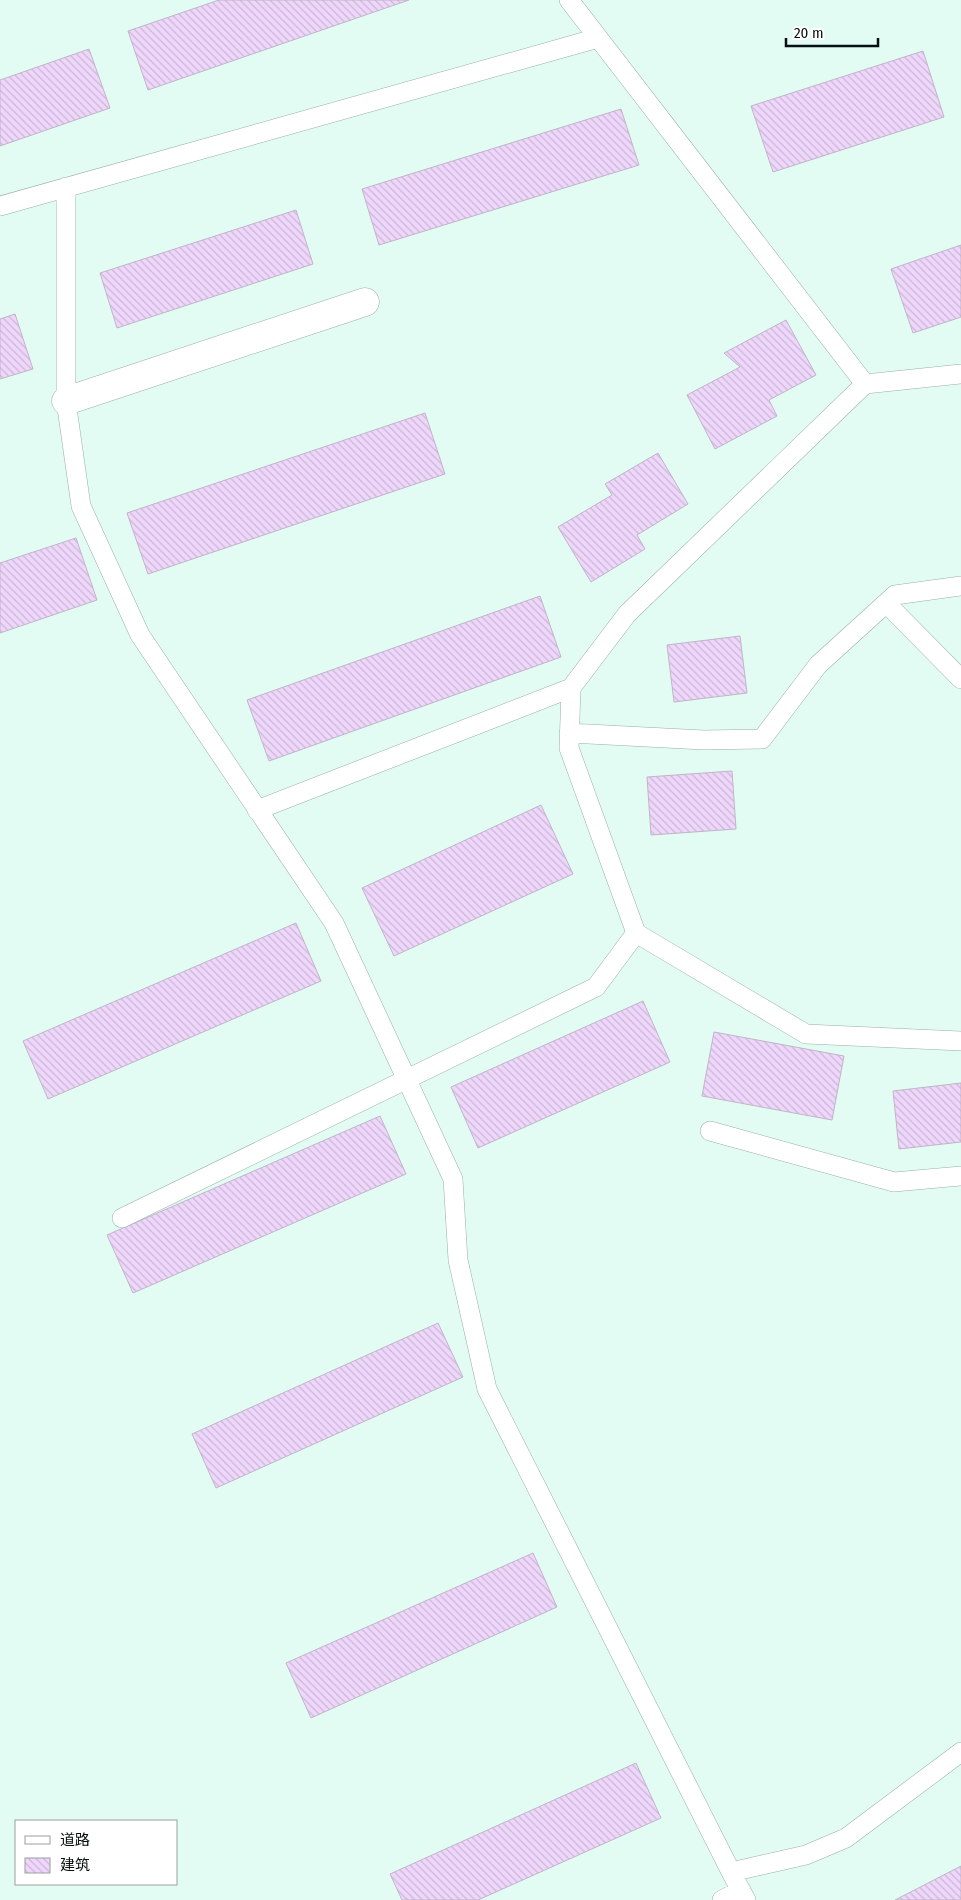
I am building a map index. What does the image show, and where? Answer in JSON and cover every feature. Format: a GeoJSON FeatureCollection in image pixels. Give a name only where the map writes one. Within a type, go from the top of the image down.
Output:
{"type":"FeatureCollection","features":[{"type":"Feature","properties":{"kind":"street"},"geometry":{"type":"LineString","coordinates":[[66,401],[365,302]]}},
{"type":"Feature","properties":{"kind":"lane"},"geometry":{"type":"LineString","coordinates":[[569,0],[865,384]]}},
{"type":"Feature","properties":{"kind":"lane"},"geometry":{"type":"LineString","coordinates":[[0,206],[598,38]]}},
{"type":"Feature","properties":{"kind":"lane"},"geometry":{"type":"LineString","coordinates":[[66,187],[66,401],[81,506],[140,635],[334,924],[453,1179],[458,1260],[487,1389],[743,1895],[722,1900]]}},
{"type":"Feature","properties":{"kind":"lane"},"geometry":{"type":"LineString","coordinates":[[257,810],[571,688],[627,614],[865,384],[961,374]]}},
{"type":"Feature","properties":{"kind":"lane"},"geometry":{"type":"LineString","coordinates":[[569,733],[704,740],[762,739],[818,665],[895,595],[961,586]]}},
{"type":"Feature","properties":{"kind":"lane"},"geometry":{"type":"LineString","coordinates":[[886,603],[961,679]]}},
{"type":"Feature","properties":{"kind":"lane"},"geometry":{"type":"LineString","coordinates":[[571,688],[569,748],[636,933],[806,1034],[961,1040]]}},
{"type":"Feature","properties":{"kind":"lane"},"geometry":{"type":"LineString","coordinates":[[122,1218],[596,987],[636,933]]}},
{"type":"Feature","properties":{"kind":"lane"},"geometry":{"type":"LineString","coordinates":[[710,1131],[894,1182],[961,1176]]}},
{"type":"Feature","properties":{"kind":"lane"},"geometry":{"type":"LineString","coordinates":[[731,1872],[806,1855],[846,1838],[961,1752]]}},
{"type":"Feature","properties":{"kind":"building"},"geometry":{"type":"Polygon","coordinates":[[[219,0],[409,0],[148,90],[128,31],[219,0]]]}},
{"type":"Feature","properties":{"kind":"building"},"geometry":{"type":"Polygon","coordinates":[[[89,49],[110,108],[0,146],[0,80],[89,49]]]}},
{"type":"Feature","properties":{"kind":"building"},"geometry":{"type":"Polygon","coordinates":[[[923,51],[944,117],[773,172],[751,106],[923,51]]]}},
{"type":"Feature","properties":{"kind":"building"},"geometry":{"type":"Polygon","coordinates":[[[621,109],[639,165],[379,245],[362,189],[621,109]]]}},
{"type":"Feature","properties":{"kind":"building"},"geometry":{"type":"Polygon","coordinates":[[[296,210],[313,264],[117,328],[100,273],[296,210]]]}},
{"type":"Feature","properties":{"kind":"building"},"geometry":{"type":"Polygon","coordinates":[[[961,245],[961,317],[913,333],[891,269],[961,245]]]}},
{"type":"Feature","properties":{"kind":"building"},"geometry":{"type":"Polygon","coordinates":[[[15,314],[33,369],[0,379],[0,319],[15,314]]]}},
{"type":"Feature","properties":{"kind":"building"},"geometry":{"type":"Polygon","coordinates":[[[786,320],[816,375],[769,400],[777,416],[715,449],[687,395],[740,367],[724,353],[786,320]]]}},
{"type":"Feature","properties":{"kind":"building"},"geometry":{"type":"Polygon","coordinates":[[[425,413],[445,474],[148,574],[127,513],[425,413]]]}},
{"type":"Feature","properties":{"kind":"building"},"geometry":{"type":"Polygon","coordinates":[[[658,453],[688,504],[637,535],[645,549],[591,582],[558,527],[612,495],[605,484],[658,453]]]}},
{"type":"Feature","properties":{"kind":"building"},"geometry":{"type":"Polygon","coordinates":[[[76,538],[97,600],[0,633],[0,563],[76,538]]]}},
{"type":"Feature","properties":{"kind":"building"},"geometry":{"type":"Polygon","coordinates":[[[540,596],[561,657],[269,761],[247,700],[540,596]]]}},
{"type":"Feature","properties":{"kind":"building"},"geometry":{"type":"Polygon","coordinates":[[[740,636],[747,693],[674,702],[667,645],[740,636]]]}},
{"type":"Feature","properties":{"kind":"building"},"geometry":{"type":"Polygon","coordinates":[[[732,771],[736,829],[651,835],[647,777],[732,771]]]}},
{"type":"Feature","properties":{"kind":"building"},"geometry":{"type":"Polygon","coordinates":[[[541,805],[573,874],[394,956],[362,888],[541,805]]]}},
{"type":"Feature","properties":{"kind":"building"},"geometry":{"type":"Polygon","coordinates":[[[296,923],[321,981],[48,1099],[23,1041],[296,923]]]}},
{"type":"Feature","properties":{"kind":"building"},"geometry":{"type":"Polygon","coordinates":[[[643,1001],[670,1062],[478,1148],[451,1087],[643,1001]]]}},
{"type":"Feature","properties":{"kind":"building"},"geometry":{"type":"Polygon","coordinates":[[[714,1032],[844,1056],[832,1120],[702,1096],[714,1032]]]}},
{"type":"Feature","properties":{"kind":"building"},"geometry":{"type":"Polygon","coordinates":[[[961,1083],[961,1142],[899,1149],[893,1091],[961,1083]]]}},
{"type":"Feature","properties":{"kind":"building"},"geometry":{"type":"Polygon","coordinates":[[[380,1116],[406,1174],[133,1293],[107,1235],[380,1116]]]}},
{"type":"Feature","properties":{"kind":"building"},"geometry":{"type":"Polygon","coordinates":[[[438,1323],[463,1377],[216,1488],[192,1434],[438,1323]]]}},
{"type":"Feature","properties":{"kind":"building"},"geometry":{"type":"Polygon","coordinates":[[[533,1553],[557,1607],[311,1718],[286,1663],[533,1553]]]}},
{"type":"Feature","properties":{"kind":"building"},"geometry":{"type":"Polygon","coordinates":[[[636,1763],[661,1818],[478,1900],[402,1900],[390,1874],[636,1763]]]}},
{"type":"Feature","properties":{"kind":"building"},"geometry":{"type":"Polygon","coordinates":[[[961,1866],[961,1900],[895,1900],[961,1866]]]}}]}
